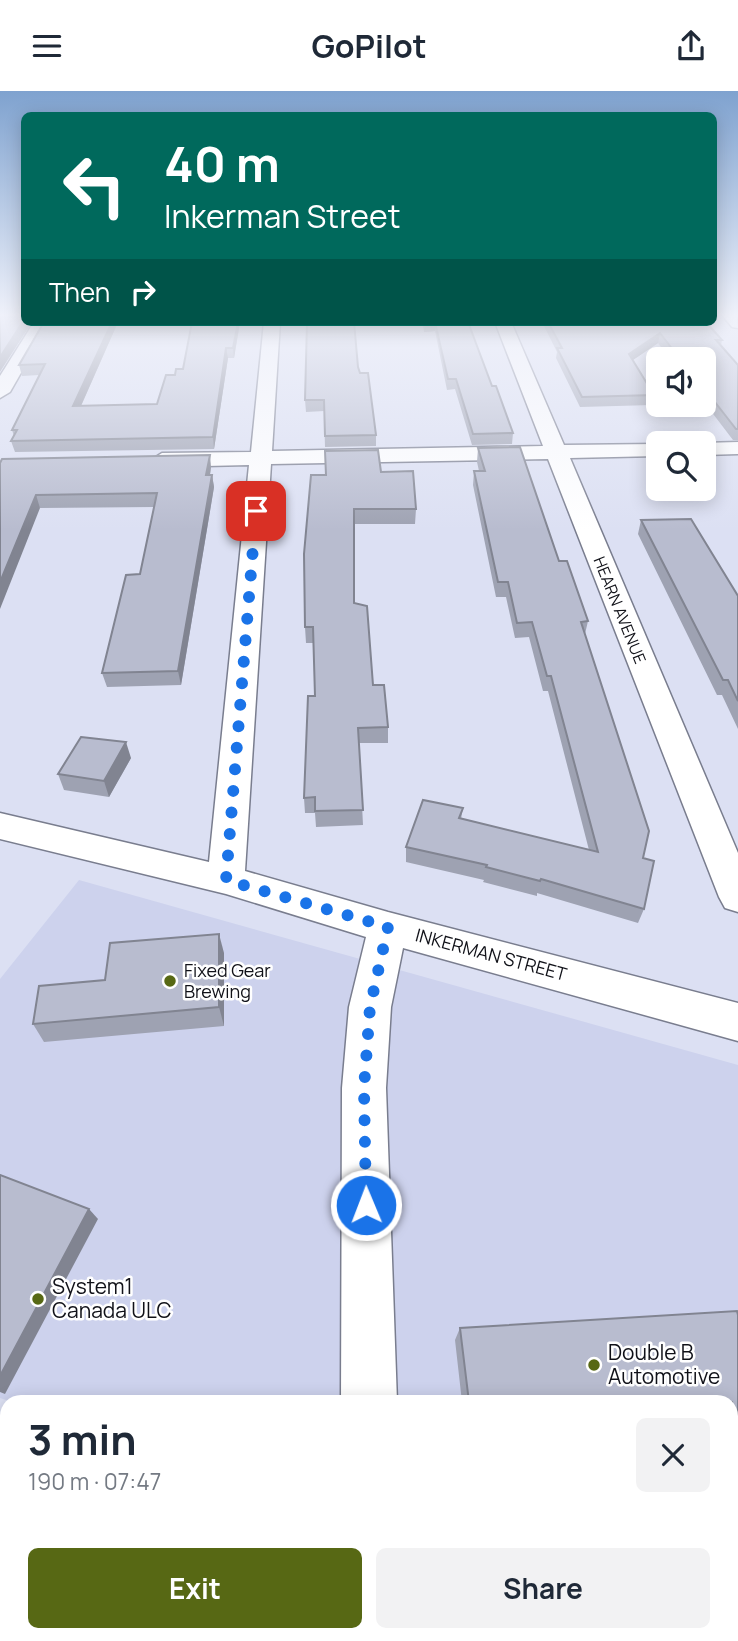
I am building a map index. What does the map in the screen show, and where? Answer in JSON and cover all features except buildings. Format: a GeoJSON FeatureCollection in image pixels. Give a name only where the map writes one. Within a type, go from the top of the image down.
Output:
{"type":"FeatureCollection","features":[{"type":"Feature","properties":{"kind":"street"},"geometry":{"type":"LineString","coordinates":[[226,880],[266,385]]}},
{"type":"Feature","properties":{"kind":"street","name":"HEARN AVENUE"},"geometry":{"type":"LineString","coordinates":[[528,385],[738,897]]}},
{"type":"Feature","properties":{"kind":"street"},"geometry":{"type":"LineString","coordinates":[[716,449],[738,448]]}},
{"type":"Feature","properties":{"kind":"street"},"geometry":{"type":"LineString","coordinates":[[146,460],[646,450]]}},
{"type":"Feature","properties":{"kind":"street","name":"INKERMAN STREET"},"geometry":{"type":"LineString","coordinates":[[0,826],[226,880],[738,1022]]}},
{"type":"Feature","properties":{"kind":"street"},"geometry":{"type":"LineString","coordinates":[[369,1395],[364,1088],[370,1007],[388,927]]}},
{"type":"Feature","properties":{"kind":"shaded area"},"geometry":{"type":"Polygon","coordinates":[[[79,880],[738,1065],[738,1395],[0,1395],[0,979],[79,880]]]}},
{"type":"Feature","properties":{"kind":"place","name":"Fixed Gear Brewing"},"geometry":{"type":"Point","coordinates":[170,981]}},
{"type":"Feature","properties":{"kind":"place","name":"System1 Canada ULC"},"geometry":{"type":"Point","coordinates":[38,1299]}},
{"type":"Feature","properties":{"kind":"place","name":"Double B Automotive"},"geometry":{"type":"Point","coordinates":[594,1365]}},
{"type":"Feature","properties":{"kind":"route"},"geometry":{"type":"LineString","coordinates":[[256,511],[226,880],[388,927],[370,1007],[364,1088],[366,1205]]}}]}
